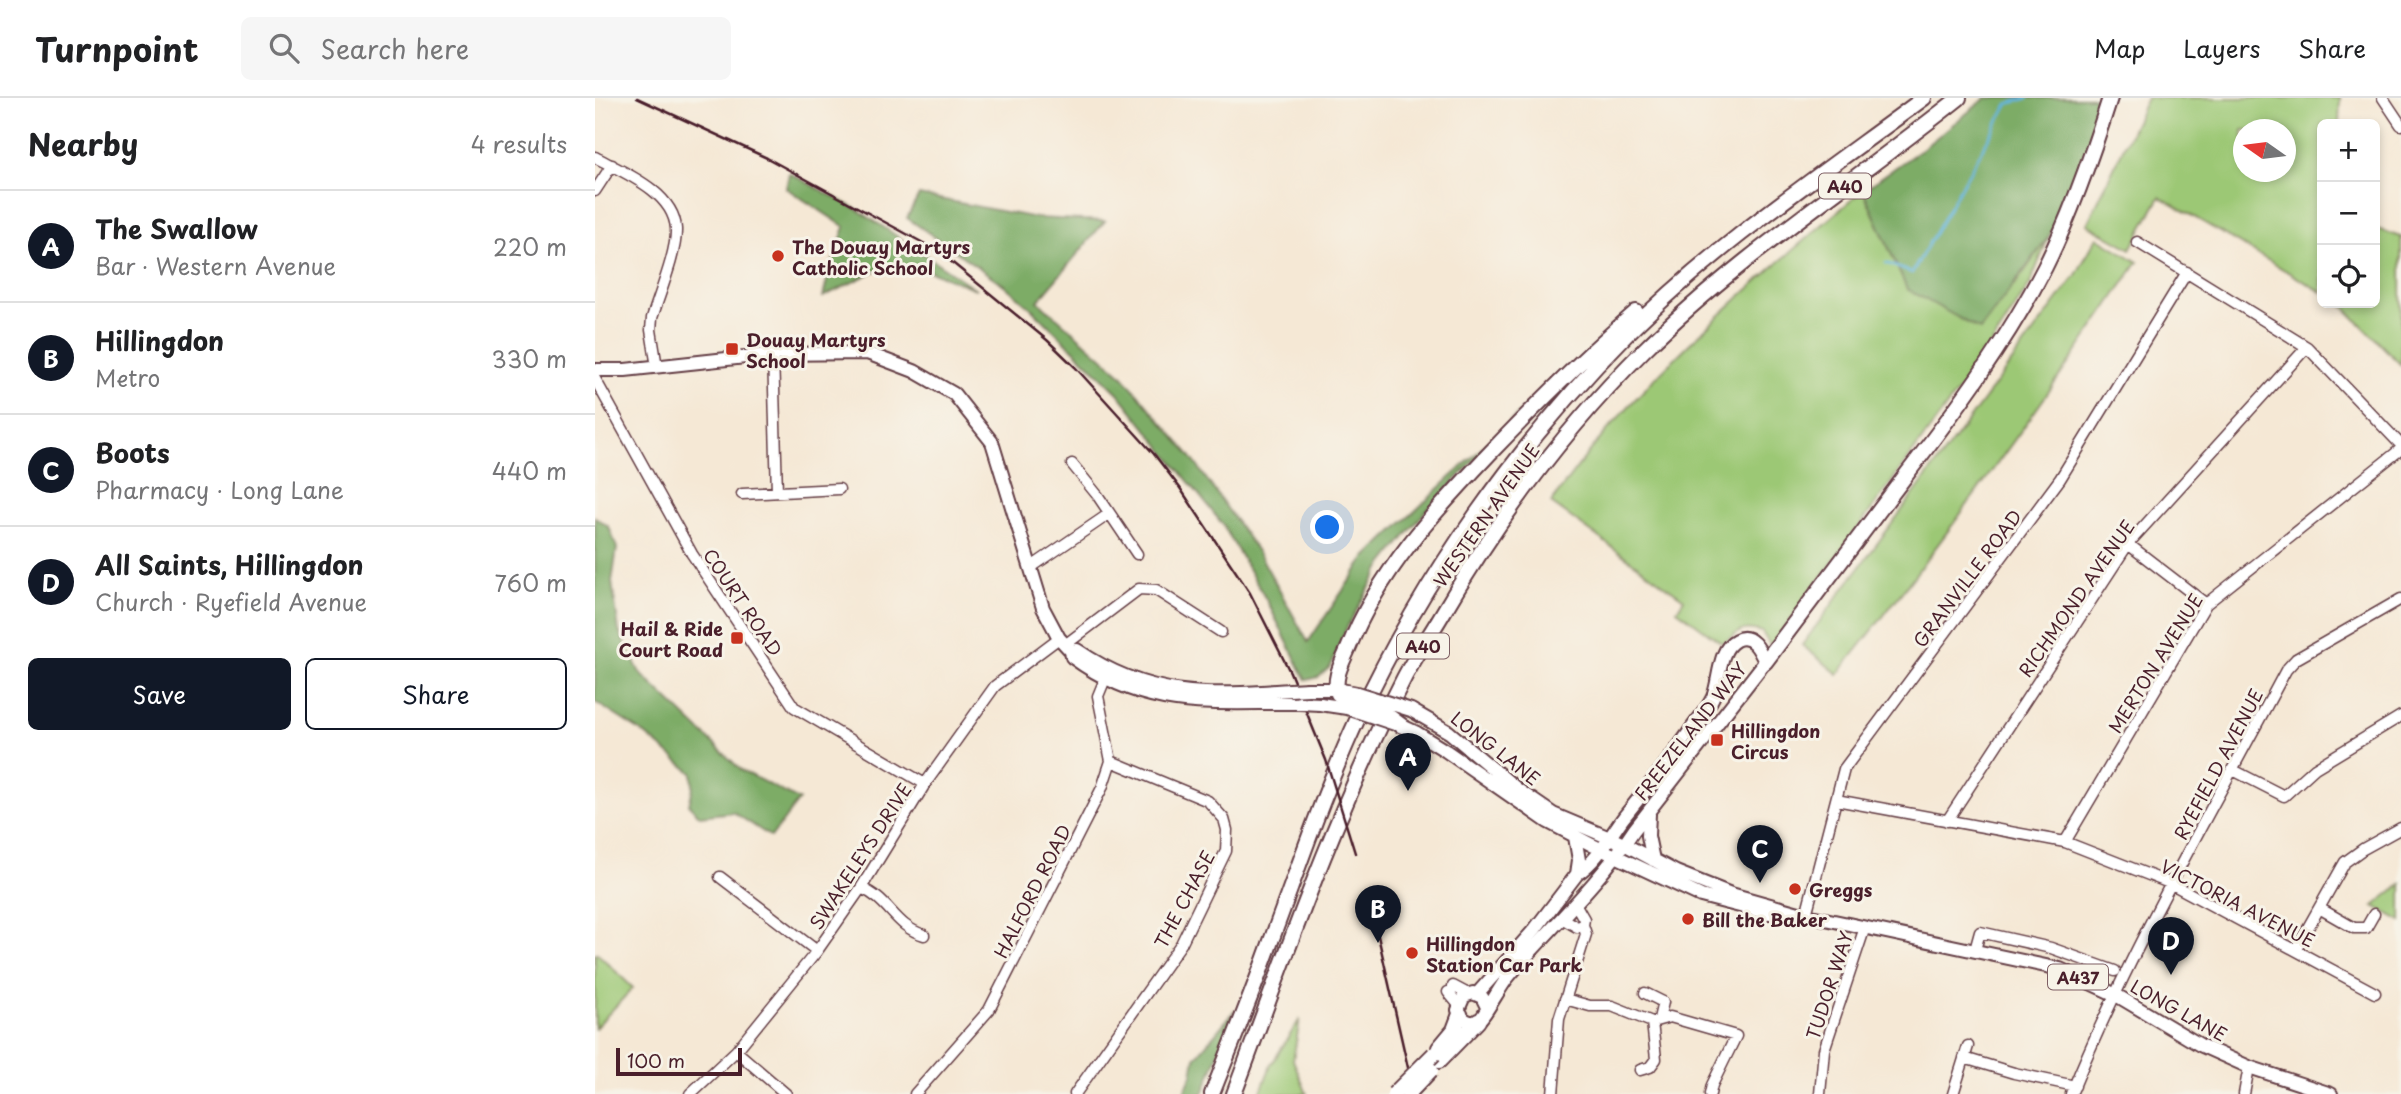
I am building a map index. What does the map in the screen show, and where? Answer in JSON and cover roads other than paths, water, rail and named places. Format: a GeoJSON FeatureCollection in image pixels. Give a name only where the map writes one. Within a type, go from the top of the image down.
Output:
{"type":"FeatureCollection","features":[{"type":"Feature","properties":{"kind":"highway","name":"WESTERN AVENUE"},"geometry":{"type":"LineString","coordinates":[[1212,1094],[1307,842],[1358,718],[1430,585],[1484,504],[1561,406],[1628,332],[1758,221],[1924,98]]}},
{"type":"Feature","properties":{"kind":"highway","name":"WESTERN AVENUE"},"geometry":{"type":"LineString","coordinates":[[1234,1094],[1302,914],[1384,720],[1405,676],[1464,576],[1518,498],[1581,417],[1644,350],[1730,273],[1959,98]]}},
{"type":"Feature","properties":{"kind":"highway"},"geometry":{"type":"LineString","coordinates":[[1765,662],[1944,425],[2022,309],[2068,217],[2111,98]]}},
{"type":"Feature","properties":{"kind":"highway"},"geometry":{"type":"LineString","coordinates":[[1402,726],[1382,711],[1341,697],[1336,690],[1337,675],[1361,617],[1388,572],[1431,516],[1583,359],[1670,284],[1714,256]]}},
{"type":"Feature","properties":{"kind":"highway"},"geometry":{"type":"LineString","coordinates":[[1408,1094],[1454,1030],[1459,1009]]}},
{"type":"Feature","properties":{"kind":"highway"},"geometry":{"type":"LineString","coordinates":[[1394,1094],[1478,1021]]}},
{"type":"Feature","properties":{"kind":"main road","name":"LONG LANE"},"geometry":{"type":"LineString","coordinates":[[595,370],[616,371],[773,354],[867,353],[914,371],[954,394],[992,442],[1043,608],[1072,657],[1105,679],[1137,692],[1186,703],[1229,705],[1293,697],[1313,689],[1336,690]]}},
{"type":"Feature","properties":{"kind":"main road","name":"FREEZELAND WAY"},"geometry":{"type":"LineString","coordinates":[[1487,1007],[1509,976],[1576,905],[1616,857],[1765,662],[1759,648],[1749,639],[1742,637],[1728,645],[1711,701],[1606,845]]}},
{"type":"Feature","properties":{"kind":"main road","name":"LONG LANE"},"geometry":{"type":"LineString","coordinates":[[1065,645],[1121,676],[1163,688],[1229,695],[1293,697],[1319,704],[1352,701],[1411,710],[1449,732],[1518,790],[1606,845],[1616,857],[1701,896],[1763,912],[1806,915]]}},
{"type":"Feature","properties":{"kind":"main road","name":"LONG LANE"},"geometry":{"type":"LineString","coordinates":[[1402,726],[1446,751],[1548,822],[1575,837],[1606,845],[1624,844],[1677,872],[1731,894],[1806,915],[2060,969],[2116,995],[2200,1045],[2249,1067],[2331,1094]]}},
{"type":"Feature","properties":{"kind":"main road"},"geometry":{"type":"LineString","coordinates":[[1649,814],[1648,836],[1653,860]]}},
{"type":"Feature","properties":{"kind":"main road"},"geometry":{"type":"LineString","coordinates":[[1575,837],[1579,860],[1577,874]]}},
{"type":"Feature","properties":{"kind":"main road"},"geometry":{"type":"LineString","coordinates":[[1473,994],[1535,929],[1577,874],[1586,868],[1606,845]]}},
{"type":"Feature","properties":{"kind":"main road"},"geometry":{"type":"LineString","coordinates":[[1473,994],[1482,997],[1487,1007],[1483,1018],[1478,1021],[1468,1021],[1459,1009],[1464,996],[1473,994]]}},
{"type":"Feature","properties":{"kind":"street"},"geometry":{"type":"LineString","coordinates":[[2383,98],[2401,125]]}},
{"type":"Feature","properties":{"kind":"street"},"geometry":{"type":"LineString","coordinates":[[595,157],[640,182],[666,203],[673,215],[675,243],[650,330],[657,367]]}},
{"type":"Feature","properties":{"kind":"street"},"geometry":{"type":"LineString","coordinates":[[595,191],[612,165]]}},
{"type":"Feature","properties":{"kind":"street"},"geometry":{"type":"LineString","coordinates":[[2137,242],[2307,347],[2401,447]]}},
{"type":"Feature","properties":{"kind":"street","name":"GRANVILLE ROAD"},"geometry":{"type":"LineString","coordinates":[[1806,915],[1844,769],[2060,479],[2187,272]]}},
{"type":"Feature","properties":{"kind":"street","name":"RICHMOND AVENUE"},"geometry":{"type":"LineString","coordinates":[[1947,821],[2127,544],[2307,347]]}},
{"type":"Feature","properties":{"kind":"street"},"geometry":{"type":"LineString","coordinates":[[773,354],[777,492]]}},
{"type":"Feature","properties":{"kind":"street","name":"COURT ROAD"},"geometry":{"type":"LineString","coordinates":[[595,379],[692,554],[794,708],[925,783]]}},
{"type":"Feature","properties":{"kind":"street","name":"MERTON AVENUE"},"geometry":{"type":"LineString","coordinates":[[2065,842],[2206,604],[2401,447]]}},
{"type":"Feature","properties":{"kind":"street"},"geometry":{"type":"LineString","coordinates":[[1072,464],[1137,554]]}},
{"type":"Feature","properties":{"kind":"street"},"geometry":{"type":"LineString","coordinates":[[742,494],[839,489]]}},
{"type":"Feature","properties":{"kind":"street"},"geometry":{"type":"LineString","coordinates":[[1030,568],[1109,514]]}},
{"type":"Feature","properties":{"kind":"street"},"geometry":{"type":"LineString","coordinates":[[2127,544],[2206,604]]}},
{"type":"Feature","properties":{"kind":"street","name":"SWAKELEYS DRIVE"},"geometry":{"type":"LineString","coordinates":[[690,1094],[736,1051],[817,951],[861,888],[925,783],[995,686],[1065,645],[1139,589],[1156,590],[1221,632]]}},
{"type":"Feature","properties":{"kind":"street","name":"RYEFIELD AVENUE"},"geometry":{"type":"LineString","coordinates":[[2073,1090],[2116,995],[2172,884],[2286,670],[2296,659],[2401,598]]}},
{"type":"Feature","properties":{"kind":"street"},"geometry":{"type":"LineString","coordinates":[[1105,679],[1098,696],[1111,761]]}},
{"type":"Feature","properties":{"kind":"street"},"geometry":{"type":"LineString","coordinates":[[2233,770],[2284,796],[2315,768],[2401,716]]}},
{"type":"Feature","properties":{"kind":"street","name":"HALFORD ROAD"},"geometry":{"type":"LineString","coordinates":[[915,1094],[989,1010],[1102,788],[1111,761]]}},
{"type":"Feature","properties":{"kind":"street","name":"THE CHASE"},"geometry":{"type":"LineString","coordinates":[[1075,1094],[1181,944],[1226,851],[1227,830],[1224,819],[1208,801],[1111,761]]}},
{"type":"Feature","properties":{"kind":"street","name":"VICTORIA AVENUE"},"geometry":{"type":"LineString","coordinates":[[1836,800],[2065,842],[2172,884],[2375,993]]}},
{"type":"Feature","properties":{"kind":"street"},"geometry":{"type":"LineString","coordinates":[[2296,949],[2346,862],[2353,855],[2401,828]]}},
{"type":"Feature","properties":{"kind":"street"},"geometry":{"type":"LineString","coordinates":[[719,877],[817,951]]}},
{"type":"Feature","properties":{"kind":"street"},"geometry":{"type":"LineString","coordinates":[[861,888],[876,894],[912,931],[924,935]]}},
{"type":"Feature","properties":{"kind":"street"},"geometry":{"type":"LineString","coordinates":[[1553,1094],[1558,1027],[1586,934],[1584,919],[1576,905]]}},
{"type":"Feature","properties":{"kind":"street"},"geometry":{"type":"LineString","coordinates":[[2319,908],[2354,928],[2366,928],[2374,914]]}},
{"type":"Feature","properties":{"kind":"street"},"geometry":{"type":"LineString","coordinates":[[1563,919],[1577,927],[1583,925]]}},
{"type":"Feature","properties":{"kind":"street","name":"TUDOR WAY"},"geometry":{"type":"LineString","coordinates":[[1820,1094],[1824,1050],[1865,927]]}},
{"type":"Feature","properties":{"kind":"street"},"geometry":{"type":"LineString","coordinates":[[1975,950],[1980,932],[2051,948],[2115,971]]}},
{"type":"Feature","properties":{"kind":"street"},"geometry":{"type":"LineString","coordinates":[[1459,1009],[1450,989],[1473,994]]}},
{"type":"Feature","properties":{"kind":"street"},"geometry":{"type":"LineString","coordinates":[[1640,1070],[1650,1067],[1656,1059],[1655,1021],[1663,1002],[1645,993]]}},
{"type":"Feature","properties":{"kind":"street"},"geometry":{"type":"LineString","coordinates":[[1565,999],[1591,1006],[1612,1006],[1655,1021],[1670,1017],[1736,1036],[1710,1094]]}},
{"type":"Feature","properties":{"kind":"street"},"geometry":{"type":"LineString","coordinates":[[1953,1094],[1968,1045]]}},
{"type":"Feature","properties":{"kind":"street"},"geometry":{"type":"LineString","coordinates":[[736,1051],[786,1094]]}},
{"type":"Feature","properties":{"kind":"street"},"geometry":{"type":"LineString","coordinates":[[1964,1058],[2073,1090]]}},
{"type":"Feature","properties":{"kind":"street"},"geometry":{"type":"LineString","coordinates":[[2244,1094],[2249,1067]]}},
{"type":"Feature","properties":{"kind":"waterway"},"geometry":{"type":"LineString","coordinates":[[1886,263],[1912,273],[2008,104],[2028,98]]}},
{"type":"Feature","properties":{"kind":"railway"},"geometry":{"type":"LineString","coordinates":[[637,98],[767,158],[938,251],[1047,340],[1075,367],[1154,454],[1250,593],[1290,672],[1326,760],[1355,853]]}},
{"type":"Feature","properties":{"kind":"railway"},"geometry":{"type":"LineString","coordinates":[[1376,927],[1414,1094]]}},
{"type":"Feature","properties":{"kind":"place","name":"The Douay Martyrs Catholic School"},"geometry":{"type":"Point","coordinates":[778,256]}},
{"type":"Feature","properties":{"kind":"place","name":"Douay Martyrs School"},"geometry":{"type":"Point","coordinates":[732,349]}},
{"type":"Feature","properties":{"kind":"place","name":"Hail & Ride Court Road"},"geometry":{"type":"Point","coordinates":[737,638]}},
{"type":"Feature","properties":{"kind":"place","name":"Hillingdon Circus"},"geometry":{"type":"Point","coordinates":[1717,740]}},
{"type":"Feature","properties":{"kind":"place","name":"The Swallow"},"geometry":{"type":"Point","coordinates":[1408,791]}},
{"type":"Feature","properties":{"kind":"place","name":"Boots"},"geometry":{"type":"Point","coordinates":[1760,883]}},
{"type":"Feature","properties":{"kind":"place","name":"Greggs"},"geometry":{"type":"Point","coordinates":[1795,889]}},
{"type":"Feature","properties":{"kind":"place","name":"Bill the Baker"},"geometry":{"type":"Point","coordinates":[1688,919]}},
{"type":"Feature","properties":{"kind":"place","name":"Hillingdon"},"geometry":{"type":"Point","coordinates":[1378,943]}},
{"type":"Feature","properties":{"kind":"place","name":"Hillingdon Station Car Park"},"geometry":{"type":"Point","coordinates":[1412,953]}},
{"type":"Feature","properties":{"kind":"place","name":"All Saints, Hillingdon"},"geometry":{"type":"Point","coordinates":[2171,975]}}]}
